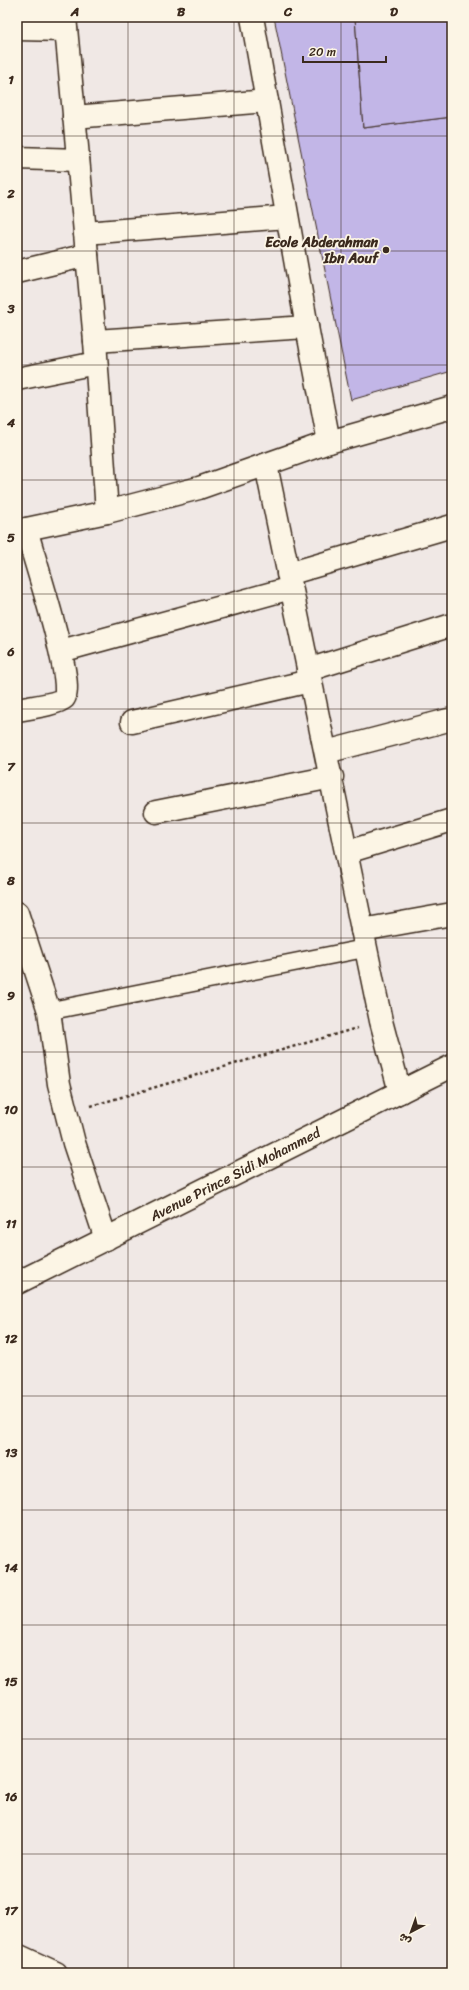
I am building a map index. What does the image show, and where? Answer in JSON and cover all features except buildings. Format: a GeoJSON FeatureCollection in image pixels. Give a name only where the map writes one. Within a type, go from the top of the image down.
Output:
{"type":"FeatureCollection","features":[{"type":"Feature","properties":{"kind":"street"},"geometry":{"type":"LineString","coordinates":[[252,17],[287,217],[329,442]]}},
{"type":"Feature","properties":{"kind":"street"},"geometry":{"type":"LineString","coordinates":[[17,29],[65,23],[95,341],[107,512]]}},
{"type":"Feature","properties":{"kind":"street"},"geometry":{"type":"LineString","coordinates":[[74,117],[267,100]]}},
{"type":"Feature","properties":{"kind":"street"},"geometry":{"type":"LineString","coordinates":[[17,158],[78,160]]}},
{"type":"Feature","properties":{"kind":"street"},"geometry":{"type":"LineString","coordinates":[[85,233],[287,217]]}},
{"type":"Feature","properties":{"kind":"street"},"geometry":{"type":"LineString","coordinates":[[17,272],[87,255]]}},
{"type":"Feature","properties":{"kind":"street"},"geometry":{"type":"LineString","coordinates":[[95,341],[307,326]]}},
{"type":"Feature","properties":{"kind":"street"},"geometry":{"type":"LineString","coordinates":[[17,379],[96,362]]}},
{"type":"Feature","properties":{"kind":"street"},"geometry":{"type":"LineString","coordinates":[[17,710],[63,699],[67,693],[61,651],[21,530],[107,512],[198,488],[329,442],[452,407]]}},
{"type":"Feature","properties":{"kind":"street"},"geometry":{"type":"LineString","coordinates":[[266,465],[309,676],[332,777],[381,1021],[400,1092]]}},
{"type":"Feature","properties":{"kind":"street"},"geometry":{"type":"LineString","coordinates":[[61,651],[289,581],[452,526]]}},
{"type":"Feature","properties":{"kind":"street"},"geometry":{"type":"LineString","coordinates":[[132,722],[309,676],[452,625]]}},
{"type":"Feature","properties":{"kind":"street"},"geometry":{"type":"LineString","coordinates":[[326,752],[452,719]]}},
{"type":"Feature","properties":{"kind":"street"},"geometry":{"type":"LineString","coordinates":[[156,812],[332,777]]}},
{"type":"Feature","properties":{"kind":"street"},"geometry":{"type":"LineString","coordinates":[[347,852],[452,820]]}},
{"type":"Feature","properties":{"kind":"street"},"geometry":{"type":"LineString","coordinates":[[17,913],[49,1011],[59,1084],[66,1114],[74,1143],[106,1239]]}},
{"type":"Feature","properties":{"kind":"street"},"geometry":{"type":"LineString","coordinates":[[49,1011],[365,939],[452,914]]}},
{"type":"Feature","properties":{"kind":"street","name":"Avenue Prince Sidi Mohammed"},"geometry":{"type":"LineString","coordinates":[[17,1283],[452,1066]]}},
{"type":"Feature","properties":{"kind":"street"},"geometry":{"type":"LineString","coordinates":[[17,1955],[56,1973]]}},
{"type":"Feature","properties":{"kind":"path"},"geometry":{"type":"LineString","coordinates":[[66,1114],[381,1021]]}},
{"type":"Feature","properties":{"kind":"place","name":"Ecole Abderahman Ibn Aouf"},"geometry":{"type":"Point","coordinates":[386,250]}}]}
